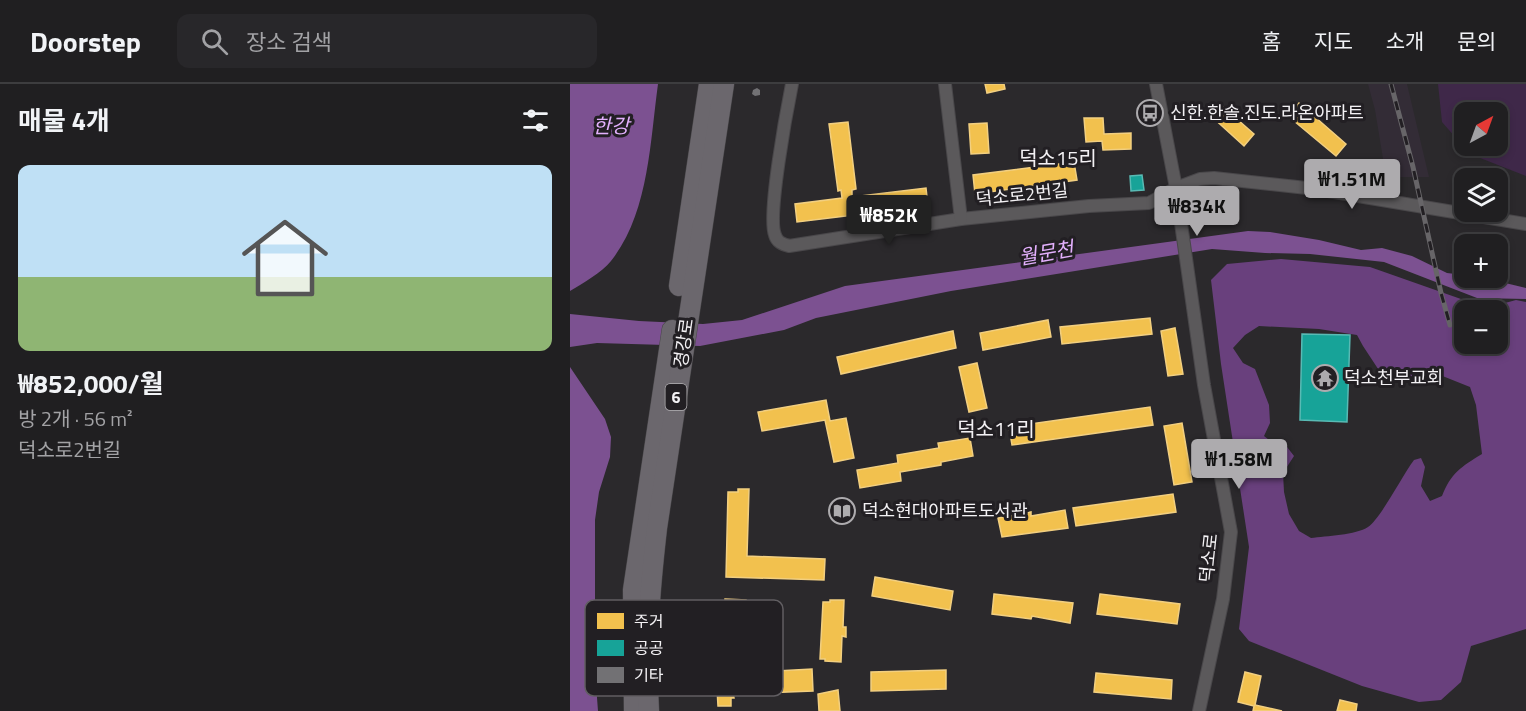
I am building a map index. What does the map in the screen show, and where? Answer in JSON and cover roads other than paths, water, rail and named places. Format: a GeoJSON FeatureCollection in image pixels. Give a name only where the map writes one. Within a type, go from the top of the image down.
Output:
{"type":"FeatureCollection","features":[{"type":"Feature","properties":{"kind":"main road","name":"경강로"},"geometry":{"type":"LineString","coordinates":[[633,600],[709,84]]}},
{"type":"Feature","properties":{"kind":"main road","name":"경강로"},"geometry":{"type":"LineString","coordinates":[[650,600],[657,528],[724,84]]}},
{"type":"Feature","properties":{"kind":"main road","name":"경강로"},"geometry":{"type":"LineString","coordinates":[[634,696],[634,711]]}},
{"type":"Feature","properties":{"kind":"main road","name":"경강로"},"geometry":{"type":"LineString","coordinates":[[648,696],[649,711]]}},
{"type":"Feature","properties":{"kind":"street","name":"덕소로2번길"},"geometry":{"type":"LineString","coordinates":[[792,84],[777,176],[773,220],[775,235],[781,244],[789,246],[961,219],[1089,206],[1149,203],[1176,188],[1200,179],[1214,178],[1328,190],[1526,224]]}},
{"type":"Feature","properties":{"kind":"street"},"geometry":{"type":"LineString","coordinates":[[945,84],[961,219]]}},
{"type":"Feature","properties":{"kind":"street"},"geometry":{"type":"LineString","coordinates":[[1156,84],[1176,188]]}},
{"type":"Feature","properties":{"kind":"street","name":"덕소로"},"geometry":{"type":"LineString","coordinates":[[1176,188],[1204,385],[1232,532],[1223,599],[1199,711]]}},
{"type":"Feature","properties":{"kind":"water","name":"한강"},"geometry":{"type":"Polygon","coordinates":[[[570,84],[658,84],[646,176],[633,221],[624,242],[611,261],[597,274],[570,291],[570,84]]]}},
{"type":"Feature","properties":{"kind":"water"},"geometry":{"type":"Polygon","coordinates":[[[1248,231],[1319,240],[1361,250],[1382,248],[1412,256],[1447,273],[1454,274],[1454,288],[1508,288],[1508,284],[1526,288],[1526,299],[1477,298],[1384,262],[1310,254],[1212,249],[951,291],[816,318],[784,330],[700,346],[597,343],[570,347],[570,314],[639,321],[703,324],[742,320],[845,286],[1248,231]]]}},
{"type":"Feature","properties":{"kind":"water"},"geometry":{"type":"Polygon","coordinates":[[[570,367],[605,419],[611,437],[610,457],[599,492],[595,520],[595,600],[585,600],[585,696],[597,696],[598,711],[570,711],[570,367]]]}},
{"type":"Feature","properties":{"kind":"railway"},"geometry":{"type":"LineString","coordinates":[[1391,84],[1450,325]]}},
{"type":"Feature","properties":{"kind":"place","name":"신한.한솔.진도.라온아파트"},"geometry":{"type":"Point","coordinates":[1150,113]}},
{"type":"Feature","properties":{"kind":"place","name":"덕소천부교회"},"geometry":{"type":"Point","coordinates":[1325,378]}},
{"type":"Feature","properties":{"kind":"place","name":"덕소현대아파트도서관"},"geometry":{"type":"Point","coordinates":[842,511]}},
{"type":"Feature","properties":{"kind":"district","name":"덕소15리"},"geometry":{"type":"Point","coordinates":[1058,158]}},
{"type":"Feature","properties":{"kind":"district","name":"덕소11리"},"geometry":{"type":"Point","coordinates":[996,429]}},
{"type":"Feature","properties":{"kind":"water label","name":"월문천"},"geometry":{"type":"Point","coordinates":[1046,253]}}]}
